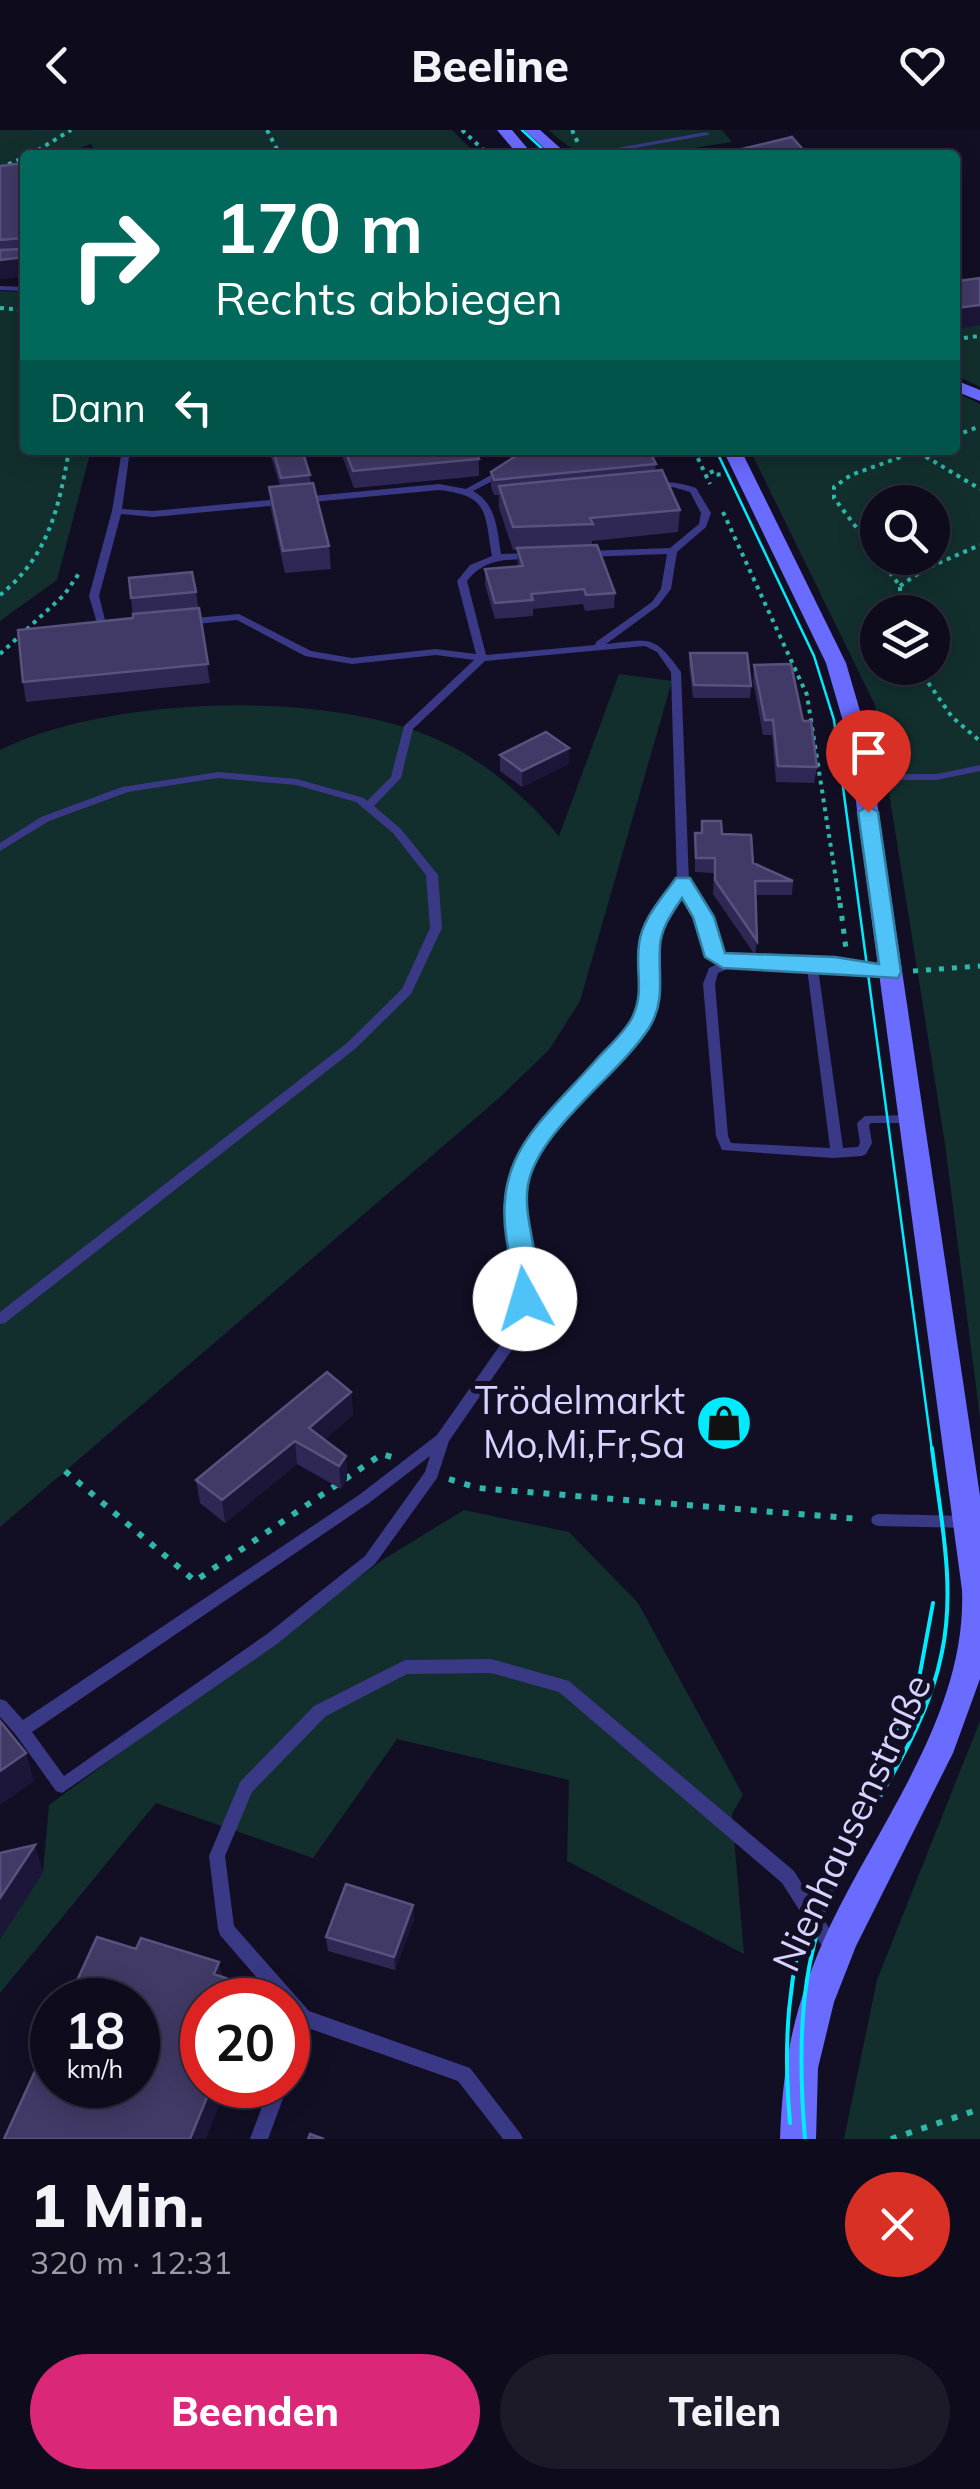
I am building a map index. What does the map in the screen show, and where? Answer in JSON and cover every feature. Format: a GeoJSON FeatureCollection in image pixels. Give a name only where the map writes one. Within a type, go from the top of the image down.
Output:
{"type":"FeatureCollection","features":[{"type":"Feature","properties":{"kind":"main road"},"geometry":{"type":"LineString","coordinates":[[504,130],[522,150]]}},
{"type":"Feature","properties":{"kind":"main road"},"geometry":{"type":"LineString","coordinates":[[532,130],[554,150]]}},
{"type":"Feature","properties":{"kind":"main road","name":"Nienhausenstraße"},"geometry":{"type":"LineString","coordinates":[[734,455],[836,663],[849,699],[969,1522],[978,1620],[956,1706],[872,1883],[834,1949],[810,2026],[797,2133]]}},
{"type":"Feature","properties":{"kind":"lane"},"geometry":{"type":"LineString","coordinates":[[612,150],[706,134]]}},
{"type":"Feature","properties":{"kind":"lane"},"geometry":{"type":"LineString","coordinates":[[123,629],[103,631],[94,596],[117,511],[125,455]]}},
{"type":"Feature","properties":{"kind":"lane"},"geometry":{"type":"LineString","coordinates":[[117,511],[154,514],[439,487],[470,489],[499,476],[514,463]]}},
{"type":"Feature","properties":{"kind":"lane"},"geometry":{"type":"LineString","coordinates":[[575,554],[672,551],[703,525],[706,513],[693,490],[673,484],[636,488]]}},
{"type":"Feature","properties":{"kind":"lane"},"geometry":{"type":"LineString","coordinates":[[470,489],[486,502],[497,557]]}},
{"type":"Feature","properties":{"kind":"lane"},"geometry":{"type":"LineString","coordinates":[[486,502],[504,501]]}},
{"type":"Feature","properties":{"kind":"lane"},"geometry":{"type":"LineString","coordinates":[[597,646],[655,604],[666,589],[672,551]]}},
{"type":"Feature","properties":{"kind":"lane"},"geometry":{"type":"LineString","coordinates":[[482,658],[462,581],[473,567],[497,557],[556,555]]}},
{"type":"Feature","properties":{"kind":"lane"},"geometry":{"type":"LineString","coordinates":[[162,625],[239,617],[308,654],[352,661],[436,652],[482,658],[646,643],[660,650],[676,672],[683,882],[704,917],[716,957],[730,963],[812,964],[891,972]]}},
{"type":"Feature","properties":{"kind":"lane"},"geometry":{"type":"LineString","coordinates":[[368,806],[396,778],[408,728],[482,658]]}},
{"type":"Feature","properties":{"kind":"lane"},"geometry":{"type":"LineString","coordinates":[[863,776],[937,777],[980,768]]}},
{"type":"Feature","properties":{"kind":"lane"},"geometry":{"type":"LineString","coordinates":[[0,848],[45,819],[126,789],[218,775],[297,782],[360,800],[397,831],[432,875],[436,928],[407,991],[350,1046],[0,1318]]}},
{"type":"Feature","properties":{"kind":"lane"},"geometry":{"type":"LineString","coordinates":[[22,1730],[410,1464],[442,1438],[524,1322],[527,1277],[516,1231],[516,1186],[528,1152],[640,1025],[652,994],[649,944],[656,922],[683,882]]}},
{"type":"Feature","properties":{"kind":"lane"},"geometry":{"type":"LineString","coordinates":[[730,963],[713,971],[708,984],[726,1147],[862,1151],[863,1123],[912,1119]]}},
{"type":"Feature","properties":{"kind":"lane"},"geometry":{"type":"LineString","coordinates":[[812,964],[836,1148],[833,1152]]}},
{"type":"Feature","properties":{"kind":"lane"},"geometry":{"type":"LineString","coordinates":[[0,1706],[62,1786],[272,1639],[370,1560],[432,1474],[442,1438]]}},
{"type":"Feature","properties":{"kind":"lane"},"geometry":{"type":"LineString","coordinates":[[878,1520],[969,1522]]}},
{"type":"Feature","properties":{"kind":"lane"},"geometry":{"type":"LineString","coordinates":[[269,1978],[226,1929],[216,1856],[246,1787],[320,1710],[405,1666],[491,1666],[564,1686],[788,1877],[834,1949]]}},
{"type":"Feature","properties":{"kind":"lane"},"geometry":{"type":"LineString","coordinates":[[310,2020],[464,2074],[514,2139]]}},
{"type":"Feature","properties":{"kind":"lane"},"geometry":{"type":"LineString","coordinates":[[259,2139],[270,2108]]}},
{"type":"Feature","properties":{"kind":"path"},"geometry":{"type":"LineString","coordinates":[[38,150],[70,130]]}},
{"type":"Feature","properties":{"kind":"path"},"geometry":{"type":"LineString","coordinates":[[462,130],[484,150]]}},
{"type":"Feature","properties":{"kind":"path"},"geometry":{"type":"LineString","coordinates":[[0,595],[24,575],[44,550],[55,526],[68,455]]}},
{"type":"Feature","properties":{"kind":"path"},"geometry":{"type":"LineString","coordinates":[[696,455],[714,494]]}},
{"type":"Feature","properties":{"kind":"path"},"geometry":{"type":"LineString","coordinates":[[860,533],[834,498],[834,486],[851,475],[904,455]]}},
{"type":"Feature","properties":{"kind":"path"},"geometry":{"type":"LineString","coordinates":[[925,455],[980,489]]}},
{"type":"Feature","properties":{"kind":"path"},"geometry":{"type":"LineString","coordinates":[[723,512],[807,695],[820,760],[848,968]]}},
{"type":"Feature","properties":{"kind":"path"},"geometry":{"type":"LineString","coordinates":[[900,586],[926,569],[980,545]]}},
{"type":"Feature","properties":{"kind":"path"},"geometry":{"type":"LineString","coordinates":[[0,654],[17,633],[66,594],[84,562]]}},
{"type":"Feature","properties":{"kind":"path"},"geometry":{"type":"LineString","coordinates":[[892,575],[900,586],[900,595]]}},
{"type":"Feature","properties":{"kind":"path"},"geometry":{"type":"LineString","coordinates":[[930,685],[952,717],[980,742]]}},
{"type":"Feature","properties":{"kind":"path"},"geometry":{"type":"LineString","coordinates":[[891,972],[980,966]]}},
{"type":"Feature","properties":{"kind":"path"},"geometry":{"type":"LineString","coordinates":[[65,1471],[195,1581],[382,1454],[410,1464]]}},
{"type":"Feature","properties":{"kind":"path"},"geometry":{"type":"LineString","coordinates":[[432,1474],[478,1488],[878,1520]]}},
{"type":"Feature","properties":{"kind":"path"},"geometry":{"type":"LineString","coordinates":[[891,2139],[980,2109]]}},
{"type":"Feature","properties":{"kind":"green space"},"geometry":{"type":"Polygon","coordinates":[[[0,130],[452,130],[472,150],[94,150],[91,144],[75,150],[20,150],[20,170],[0,177],[0,130]]]}},
{"type":"Feature","properties":{"kind":"green space"},"geometry":{"type":"Polygon","coordinates":[[[548,130],[722,130],[732,142],[681,150],[572,148],[548,130]]]}},
{"type":"Feature","properties":{"kind":"green space"},"geometry":{"type":"Polygon","coordinates":[[[960,275],[980,293],[980,387],[960,377],[960,275]]]}},
{"type":"Feature","properties":{"kind":"green space"},"geometry":{"type":"Polygon","coordinates":[[[0,291],[20,292],[20,455],[90,455],[57,580],[0,621],[0,291]]]}},
{"type":"Feature","properties":{"kind":"green space"},"geometry":{"type":"Polygon","coordinates":[[[960,394],[980,404],[980,1418],[945,1144],[875,705],[865,685],[950,685],[950,595],[860,595],[860,674],[752,455],[960,455],[960,394]]]}},
{"type":"Feature","properties":{"kind":"green space"},"geometry":{"type":"Polygon","coordinates":[[[619,674],[672,681],[580,1001],[549,1050],[499,1098],[0,1527],[0,750],[46,732],[161,709],[224,705],[346,714],[401,726],[463,753],[507,784],[559,836],[619,674]]]}},
{"type":"Feature","properties":{"kind":"green space"},"geometry":{"type":"Polygon","coordinates":[[[464,1510],[569,1532],[638,1603],[743,1795],[732,1814],[744,1954],[567,1861],[569,1780],[397,1739],[313,1858],[156,1803],[0,1993],[0,1939],[43,1872],[49,1805],[384,1559],[464,1510]]]}},
{"type":"Feature","properties":{"kind":"green space"},"geometry":{"type":"Polygon","coordinates":[[[980,1721],[980,2139],[844,2139],[877,1980],[980,1721]]]}},
{"type":"Feature","properties":{"kind":"building"},"geometry":{"type":"Polygon","coordinates":[[[792,137],[803,150],[743,150],[792,137]]]}},
{"type":"Feature","properties":{"kind":"building"},"geometry":{"type":"Polygon","coordinates":[[[20,164],[20,238],[0,240],[0,166],[20,164]]]}},
{"type":"Feature","properties":{"kind":"building"},"geometry":{"type":"Polygon","coordinates":[[[20,249],[20,258],[0,260],[0,250],[20,249]]]}},
{"type":"Feature","properties":{"kind":"building"},"geometry":{"type":"Polygon","coordinates":[[[980,278],[980,305],[960,307],[960,281],[980,278]]]}},
{"type":"Feature","properties":{"kind":"building"},"geometry":{"type":"Polygon","coordinates":[[[274,455],[304,455],[310,475],[281,478],[274,455]]]}},
{"type":"Feature","properties":{"kind":"building"},"geometry":{"type":"Polygon","coordinates":[[[347,455],[477,455],[479,459],[353,471],[347,455]]]}},
{"type":"Feature","properties":{"kind":"building"},"geometry":{"type":"Polygon","coordinates":[[[517,455],[652,455],[656,464],[494,480],[491,472],[517,455]]]}},
{"type":"Feature","properties":{"kind":"building"},"geometry":{"type":"Polygon","coordinates":[[[662,470],[680,510],[590,518],[593,524],[513,527],[499,486],[662,470]]]}},
{"type":"Feature","properties":{"kind":"building"},"geometry":{"type":"Polygon","coordinates":[[[313,483],[329,546],[283,551],[269,487],[313,483]]]}},
{"type":"Feature","properties":{"kind":"building"},"geometry":{"type":"Polygon","coordinates":[[[597,545],[615,593],[586,595],[584,589],[531,594],[533,600],[495,603],[485,569],[523,566],[517,548],[597,545]]]}},
{"type":"Feature","properties":{"kind":"building"},"geometry":{"type":"Polygon","coordinates":[[[192,572],[196,592],[131,598],[129,578],[192,572]]]}},
{"type":"Feature","properties":{"kind":"building"},"geometry":{"type":"Polygon","coordinates":[[[199,608],[208,664],[23,682],[18,630],[199,608]]]}},
{"type":"Feature","properties":{"kind":"building"},"geometry":{"type":"Polygon","coordinates":[[[690,653],[747,653],[751,686],[694,685],[690,653]]]}},
{"type":"Feature","properties":{"kind":"building"},"geometry":{"type":"Polygon","coordinates":[[[791,664],[803,721],[811,721],[817,767],[778,766],[773,720],[765,720],[754,665],[791,664]]]}},
{"type":"Feature","properties":{"kind":"building"},"geometry":{"type":"Polygon","coordinates":[[[546,732],[569,748],[522,771],[500,755],[546,732]]]}},
{"type":"Feature","properties":{"kind":"building"},"geometry":{"type":"Polygon","coordinates":[[[702,821],[721,821],[722,834],[751,835],[753,863],[793,881],[755,881],[757,941],[715,880],[715,858],[696,858],[695,833],[702,833],[702,821]]]}},
{"type":"Feature","properties":{"kind":"building"},"geometry":{"type":"Polygon","coordinates":[[[327,1372],[351,1392],[309,1428],[346,1456],[339,1466],[295,1441],[222,1500],[196,1480],[327,1372]]]}},
{"type":"Feature","properties":{"kind":"building"},"geometry":{"type":"Polygon","coordinates":[[[0,1721],[26,1753],[0,1771],[0,1721]]]}},
{"type":"Feature","properties":{"kind":"building"},"geometry":{"type":"Polygon","coordinates":[[[35,1845],[0,1898],[0,1853],[35,1845]]]}},
{"type":"Feature","properties":{"kind":"building"},"geometry":{"type":"Polygon","coordinates":[[[346,1884],[413,1905],[394,1957],[326,1937],[346,1884]]]}},
{"type":"Feature","properties":{"kind":"building"},"geometry":{"type":"Polygon","coordinates":[[[97,1937],[136,1949],[141,1938],[219,1962],[214,1974],[225,1978],[180,1978],[180,2108],[203,2108],[190,2139],[4,2139],[30,2082],[30,2108],[160,2108],[160,1978],[78,1978],[97,1937]]]}},
{"type":"Feature","properties":{"kind":"tram line"},"geometry":{"type":"LineString","coordinates":[[522,130],[544,150]]}},
{"type":"Feature","properties":{"kind":"tram line"},"geometry":{"type":"LineString","coordinates":[[718,455],[814,656],[834,720],[932,1451]]}},
{"type":"Feature","properties":{"kind":"tram line"},"geometry":{"type":"LineString","coordinates":[[805,2139],[802,2033],[817,1931],[843,1865],[913,1735],[942,1652],[947,1576],[932,1448]]}},
{"type":"Feature","properties":{"kind":"tram line"},"geometry":{"type":"LineString","coordinates":[[889,1745],[918,1684],[933,1603]]}},
{"type":"Feature","properties":{"kind":"tram line"},"geometry":{"type":"LineString","coordinates":[[790,2123],[789,2009],[797,1953],[813,1897]]}},
{"type":"Feature","properties":{"kind":"place","name":"Trödelmarkt Mo,Mi,Fr,Sa"},"geometry":{"type":"Point","coordinates":[724,1423]}},
{"type":"Feature","properties":{"kind":"route"},"geometry":{"type":"LineString","coordinates":[[525,1299],[527,1277],[516,1231],[516,1186],[528,1152],[554,1117],[640,1025],[652,994],[649,944],[656,922],[683,882],[704,917],[716,957],[730,963],[835,964],[860,971],[891,972],[868,812]]}}]}
